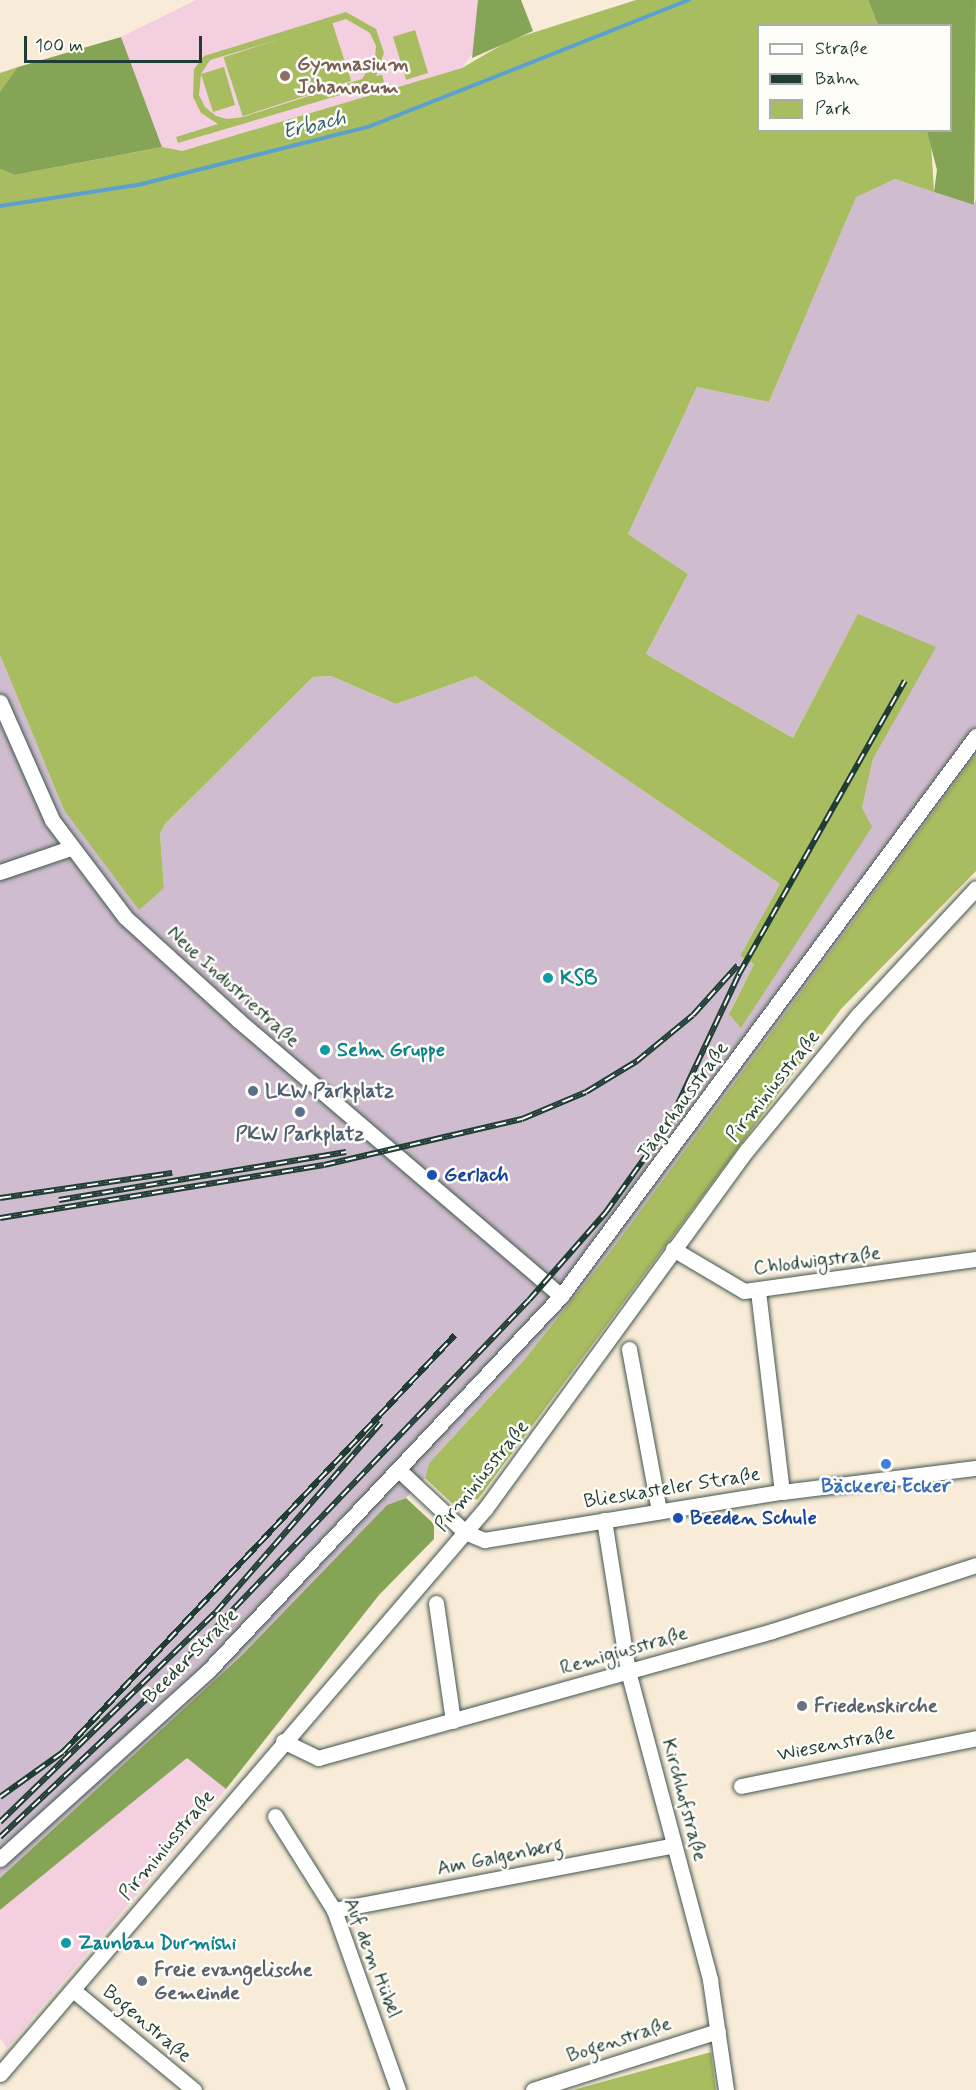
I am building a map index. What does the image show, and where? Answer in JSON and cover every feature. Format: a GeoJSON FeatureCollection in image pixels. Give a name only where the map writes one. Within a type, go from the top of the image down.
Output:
{"type":"FeatureCollection","features":[{"type":"Feature","properties":{"kind":"street","name":"Neue Industriestraße"},"geometry":{"type":"LineString","coordinates":[[0,702],[28,772],[70,848],[126,917],[196,984],[561,1296]]}},
{"type":"Feature","properties":{"kind":"street","name":"Jägerhausstraße"},"geometry":{"type":"LineString","coordinates":[[400,1471],[561,1296],[976,736]]}},
{"type":"Feature","properties":{"kind":"street"},"geometry":{"type":"LineString","coordinates":[[0,872],[70,848]]}},
{"type":"Feature","properties":{"kind":"street","name":"Pirminiusstraße"},"geometry":{"type":"LineString","coordinates":[[0,2074],[283,1741],[465,1532],[602,1354],[673,1249],[858,1015],[976,888]]}},
{"type":"Feature","properties":{"kind":"street","name":"Chlodwigstraße"},"geometry":{"type":"LineString","coordinates":[[673,1249],[733,1286],[758,1291],[976,1259]]}},
{"type":"Feature","properties":{"kind":"street"},"geometry":{"type":"LineString","coordinates":[[758,1291],[782,1492]]}},
{"type":"Feature","properties":{"kind":"street"},"geometry":{"type":"LineString","coordinates":[[629,1349],[659,1511]]}},
{"type":"Feature","properties":{"kind":"street","name":"Blieskasteler Straße"},"geometry":{"type":"LineString","coordinates":[[400,1471],[443,1514],[465,1532],[484,1540],[782,1492],[976,1468]]}},
{"type":"Feature","properties":{"kind":"street","name":"Beeder Straße"},"geometry":{"type":"LineString","coordinates":[[0,1859],[168,1709],[400,1471]]}},
{"type":"Feature","properties":{"kind":"street","name":"Kirchhofstraße"},"geometry":{"type":"LineString","coordinates":[[604,1520],[628,1671],[674,1845],[718,2031],[726,2090]]}},
{"type":"Feature","properties":{"kind":"street","name":"Remigiusstraße"},"geometry":{"type":"LineString","coordinates":[[283,1741],[318,1758],[628,1671],[976,1565]]}},
{"type":"Feature","properties":{"kind":"street"},"geometry":{"type":"LineString","coordinates":[[436,1603],[453,1721]]}},
{"type":"Feature","properties":{"kind":"street","name":"Wiesenstraße"},"geometry":{"type":"LineString","coordinates":[[741,1786],[976,1738]]}},
{"type":"Feature","properties":{"kind":"street","name":"Auf dem Hübel"},"geometry":{"type":"LineString","coordinates":[[275,1816],[334,1910],[398,2090]]}},
{"type":"Feature","properties":{"kind":"street","name":"Am Galgenberg"},"geometry":{"type":"LineString","coordinates":[[334,1910],[674,1845]]}},
{"type":"Feature","properties":{"kind":"street","name":"Bogenstraße"},"geometry":{"type":"LineString","coordinates":[[73,1990],[194,2090]]}},
{"type":"Feature","properties":{"kind":"street","name":"Bogenstraße"},"geometry":{"type":"LineString","coordinates":[[533,2090],[718,2031]]}},
{"type":"Feature","properties":{"kind":"shaded area","name":"Gymnasium Johanneum"},"geometry":{"type":"Polygon","coordinates":[[[196,0],[478,0],[475,50],[462,68],[182,151],[167,150],[162,147],[121,37],[196,0]]]}},
{"type":"Feature","properties":{"kind":"shaded area"},"geometry":{"type":"Polygon","coordinates":[[[895,179],[974,205],[976,199],[976,754],[610,1252],[524,1360],[429,1463],[425,1478],[406,1498],[387,1505],[239,1658],[0,1878],[0,655],[64,810],[164,888],[160,834],[165,824],[313,677],[331,676],[396,704],[475,676],[780,884],[740,956],[754,964],[729,1013],[862,808],[873,759],[935,647],[858,615],[793,738],[646,654],[688,574],[628,534],[697,387],[769,402],[856,196],[895,179]]]}},
{"type":"Feature","properties":{"kind":"shaded area"},"geometry":{"type":"Polygon","coordinates":[[[187,1758],[226,1789],[7,2048],[0,2038],[0,1910],[187,1758]]]}},
{"type":"Feature","properties":{"kind":"green space"},"geometry":{"type":"Polygon","coordinates":[[[478,0],[521,0],[533,31],[472,58],[478,0]]]}},
{"type":"Feature","properties":{"kind":"green space"},"geometry":{"type":"Polygon","coordinates":[[[636,0],[868,0],[878,24],[757,24],[757,132],[927,132],[931,142],[934,192],[895,179],[856,197],[769,402],[697,387],[628,534],[688,574],[646,654],[793,738],[858,614],[936,647],[873,759],[862,808],[872,827],[741,1028],[729,1014],[754,964],[740,956],[780,884],[475,676],[396,704],[331,676],[313,677],[165,824],[160,834],[164,888],[139,910],[64,810],[0,655],[0,169],[15,175],[162,147],[182,151],[462,68],[510,40],[636,0]]]}},
{"type":"Feature","properties":{"kind":"green space"},"geometry":{"type":"Polygon","coordinates":[[[868,0],[976,0],[974,205],[934,192],[937,170],[927,132],[952,132],[952,24],[878,24],[868,0]]]}},
{"type":"Feature","properties":{"kind":"green space"},"geometry":{"type":"Polygon","coordinates":[[[346,12],[376,29],[384,53],[376,76],[382,75],[384,82],[178,143],[176,137],[218,124],[201,113],[193,97],[194,69],[204,56],[346,12]],[[346,19],[210,60],[201,74],[199,95],[205,107],[216,116],[227,119],[243,117],[362,79],[375,59],[376,46],[370,33],[346,19]]]}},
{"type":"Feature","properties":{"kind":"green space"},"geometry":{"type":"Polygon","coordinates":[[[332,22],[351,81],[243,116],[224,57],[332,22]]]}},
{"type":"Feature","properties":{"kind":"green space"},"geometry":{"type":"Polygon","coordinates":[[[415,30],[428,73],[406,80],[393,37],[415,30]]]}},
{"type":"Feature","properties":{"kind":"green space"},"geometry":{"type":"Polygon","coordinates":[[[121,37],[162,147],[15,175],[0,169],[0,92],[18,67],[121,37]]]}},
{"type":"Feature","properties":{"kind":"green space"},"geometry":{"type":"Polygon","coordinates":[[[18,67],[17,73],[0,92],[0,73],[18,67]]]}},
{"type":"Feature","properties":{"kind":"green space"},"geometry":{"type":"Polygon","coordinates":[[[224,67],[235,105],[213,112],[201,74],[224,67]]]}},
{"type":"Feature","properties":{"kind":"green space"},"geometry":{"type":"Polygon","coordinates":[[[976,754],[976,871],[841,1009],[478,1499],[453,1504],[425,1478],[429,1463],[524,1360],[610,1252],[976,754]]]}},
{"type":"Feature","properties":{"kind":"green space"},"geometry":{"type":"Polygon","coordinates":[[[406,1498],[434,1524],[434,1539],[379,1595],[226,1789],[187,1758],[0,1910],[0,1878],[239,1658],[387,1505],[406,1498]]]}},
{"type":"Feature","properties":{"kind":"green space"},"geometry":{"type":"Polygon","coordinates":[[[711,2052],[716,2090],[573,2090],[711,2052]]]}},
{"type":"Feature","properties":{"kind":"waterway","name":"Erbach"},"geometry":{"type":"LineString","coordinates":[[0,206],[138,185],[368,127],[689,0]]}},
{"type":"Feature","properties":{"kind":"railway"},"geometry":{"type":"LineString","coordinates":[[0,1837],[159,1687],[529,1300],[606,1212],[668,1125],[739,974],[905,681]]}},
{"type":"Feature","properties":{"kind":"railway"},"geometry":{"type":"LineString","coordinates":[[0,1218],[324,1165],[522,1119],[586,1092],[637,1061],[693,1015],[738,965]]}},
{"type":"Feature","properties":{"kind":"railway"},"geometry":{"type":"LineString","coordinates":[[59,1200],[346,1152]]}},
{"type":"Feature","properties":{"kind":"railway"},"geometry":{"type":"LineString","coordinates":[[0,1198],[172,1173]]}},
{"type":"Feature","properties":{"kind":"railway"},"geometry":{"type":"LineString","coordinates":[[0,1797],[63,1752],[455,1335]]}},
{"type":"Feature","properties":{"kind":"railway"},"geometry":{"type":"LineString","coordinates":[[0,1822],[216,1612],[381,1423]]}},
{"type":"Feature","properties":{"kind":"place","name":"Gymnasium Johanneum"},"geometry":{"type":"Point","coordinates":[285,76]}},
{"type":"Feature","properties":{"kind":"place","name":"KSB"},"geometry":{"type":"Point","coordinates":[548,978]}},
{"type":"Feature","properties":{"kind":"place","name":"Sehn Gruppe"},"geometry":{"type":"Point","coordinates":[325,1050]}},
{"type":"Feature","properties":{"kind":"place","name":"LKW Parkplatz"},"geometry":{"type":"Point","coordinates":[253,1091]}},
{"type":"Feature","properties":{"kind":"place","name":"PKW Parkplatz"},"geometry":{"type":"Point","coordinates":[300,1112]}},
{"type":"Feature","properties":{"kind":"place","name":"Gerlach"},"geometry":{"type":"Point","coordinates":[432,1175]}},
{"type":"Feature","properties":{"kind":"place","name":"Bäckerei Ecker"},"geometry":{"type":"Point","coordinates":[886,1464]}},
{"type":"Feature","properties":{"kind":"place","name":"Beeden Schule"},"geometry":{"type":"Point","coordinates":[678,1518]}},
{"type":"Feature","properties":{"kind":"place","name":"Friedenskirche"},"geometry":{"type":"Point","coordinates":[802,1706]}},
{"type":"Feature","properties":{"kind":"place","name":"Zaunbau Durmishi"},"geometry":{"type":"Point","coordinates":[66,1943]}},
{"type":"Feature","properties":{"kind":"place","name":"Freie evangelische Gemeinde"},"geometry":{"type":"Point","coordinates":[142,1981]}}]}
